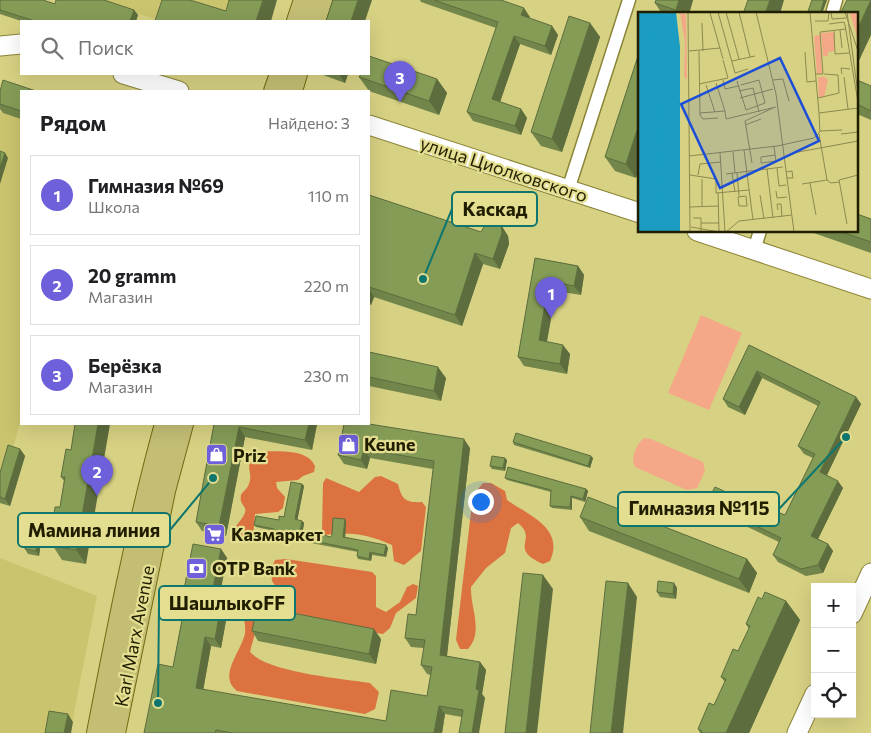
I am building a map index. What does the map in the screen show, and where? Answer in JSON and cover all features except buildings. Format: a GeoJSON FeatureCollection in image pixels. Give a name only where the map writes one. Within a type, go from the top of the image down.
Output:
{"type":"FeatureCollection","features":[{"type":"Feature","properties":{"kind":"main road"},"geometry":{"type":"LineString","coordinates":[[297,20],[304,0]]}},
{"type":"Feature","properties":{"kind":"main road"},"geometry":{"type":"LineString","coordinates":[[315,20],[322,0]]}},
{"type":"Feature","properties":{"kind":"main road"},"geometry":{"type":"LineString","coordinates":[[0,46],[20,44]]}},
{"type":"Feature","properties":{"kind":"main road"},"geometry":{"type":"LineString","coordinates":[[126,75],[176,90]]}},
{"type":"Feature","properties":{"kind":"main road"},"geometry":{"type":"LineString","coordinates":[[274,90],[280,75]]}},
{"type":"Feature","properties":{"kind":"main road"},"geometry":{"type":"LineString","coordinates":[[292,90],[298,75]]}},
{"type":"Feature","properties":{"kind":"main road","name":"улица Циолковского"},"geometry":{"type":"LineString","coordinates":[[370,125],[638,212]]}},
{"type":"Feature","properties":{"kind":"main road"},"geometry":{"type":"LineString","coordinates":[[700,232],[871,289]]}},
{"type":"Feature","properties":{"kind":"main road","name":"Karl Marx Avenue"},"geometry":{"type":"LineString","coordinates":[[97,733],[156,489],[165,425]]}},
{"type":"Feature","properties":{"kind":"main road","name":"Karl Marx Avenue"},"geometry":{"type":"LineString","coordinates":[[156,489],[183,425]]}},
{"type":"Feature","properties":{"kind":"main road","name":"Karl Marx Avenue"},"geometry":{"type":"LineString","coordinates":[[115,733],[147,529]]}},
{"type":"Feature","properties":{"kind":"main road"},"geometry":{"type":"LineString","coordinates":[[856,605],[871,573]]}},
{"type":"Feature","properties":{"kind":"main road"},"geometry":{"type":"LineString","coordinates":[[797,733],[811,703]]}},
{"type":"Feature","properties":{"kind":"street"},"geometry":{"type":"LineString","coordinates":[[568,190],[629,0]]}},
{"type":"Feature","properties":{"kind":"street"},"geometry":{"type":"LineString","coordinates":[[754,250],[760,232]]}},
{"type":"Feature","properties":{"kind":"shaded area"},"geometry":{"type":"Polygon","coordinates":[[[96,0],[241,0],[234,19],[158,20],[96,0]]]}},
{"type":"Feature","properties":{"kind":"shaded area"},"geometry":{"type":"Polygon","coordinates":[[[0,112],[20,119],[20,423],[0,493],[0,112]]]}},
{"type":"Feature","properties":{"kind":"shaded area"},"geometry":{"type":"Polygon","coordinates":[[[701,315],[742,333],[709,410],[668,393],[701,315]]]}},
{"type":"Feature","properties":{"kind":"shaded area"},"geometry":{"type":"Polygon","coordinates":[[[644,438],[651,439],[703,462],[705,471],[697,488],[687,490],[635,467],[633,460],[635,452],[644,438]]]}},
{"type":"Feature","properties":{"kind":"shaded area"},"geometry":{"type":"Polygon","coordinates":[[[261,451],[283,451],[299,454],[306,456],[315,466],[314,472],[298,480],[276,482],[277,488],[285,497],[283,508],[278,512],[255,514],[253,537],[249,541],[236,532],[235,527],[245,510],[241,495],[250,481],[249,465],[261,451]]]}},
{"type":"Feature","properties":{"kind":"shaded area"},"geometry":{"type":"Polygon","coordinates":[[[381,476],[398,484],[401,494],[408,501],[422,502],[426,507],[421,551],[404,565],[394,561],[392,545],[368,536],[352,534],[326,535],[322,531],[323,483],[326,478],[359,492],[375,477],[381,476]]]}},
{"type":"Feature","properties":{"kind":"shaded area"},"geometry":{"type":"Polygon","coordinates":[[[483,483],[491,483],[505,491],[507,500],[542,524],[549,531],[553,540],[553,550],[550,561],[543,564],[527,553],[524,529],[518,523],[511,528],[505,553],[486,568],[471,587],[476,627],[475,635],[468,649],[460,649],[456,640],[473,495],[483,483]]]}},
{"type":"Feature","properties":{"kind":"shaded area"},"geometry":{"type":"Polygon","coordinates":[[[0,558],[97,596],[70,733],[0,733],[0,558]]]}},
{"type":"Feature","properties":{"kind":"shaded area"},"geometry":{"type":"Polygon","coordinates":[[[286,559],[372,572],[376,576],[376,607],[386,612],[400,602],[407,587],[413,584],[418,586],[416,598],[396,613],[390,628],[383,634],[319,623],[293,612],[272,581],[271,570],[275,560],[286,559]]]}},
{"type":"Feature","properties":{"kind":"shaded area"},"geometry":{"type":"Polygon","coordinates":[[[246,608],[255,624],[255,634],[250,652],[259,659],[289,670],[370,683],[379,692],[375,709],[365,714],[237,691],[231,685],[229,678],[232,663],[245,633],[241,610],[246,608]]]}},
{"type":"Feature","properties":{"kind":"place","name":"Берёзка"},"geometry":{"type":"Point","coordinates":[400,102]}},
{"type":"Feature","properties":{"kind":"place","name":"Каскад"},"geometry":{"type":"Point","coordinates":[423,279]}},
{"type":"Feature","properties":{"kind":"place","name":"Гимназия №69"},"geometry":{"type":"Point","coordinates":[551,318]}},
{"type":"Feature","properties":{"kind":"place","name":"Гимназия №115"},"geometry":{"type":"Point","coordinates":[846,437]}},
{"type":"Feature","properties":{"kind":"place","name":"Keune"},"geometry":{"type":"Point","coordinates":[348,444]}},
{"type":"Feature","properties":{"kind":"place","name":"Priz"},"geometry":{"type":"Point","coordinates":[217,455]}},
{"type":"Feature","properties":{"kind":"place","name":"Мамина линия"},"geometry":{"type":"Point","coordinates":[213,478]}},
{"type":"Feature","properties":{"kind":"place","name":"20 gramm"},"geometry":{"type":"Point","coordinates":[97,496]}},
{"type":"Feature","properties":{"kind":"place","name":"Казмаркет"},"geometry":{"type":"Point","coordinates":[215,534]}},
{"type":"Feature","properties":{"kind":"place","name":"OTP Bank"},"geometry":{"type":"Point","coordinates":[196,568]}},
{"type":"Feature","properties":{"kind":"place","name":"ШашлыкoFF"},"geometry":{"type":"Point","coordinates":[158,703]}}]}
